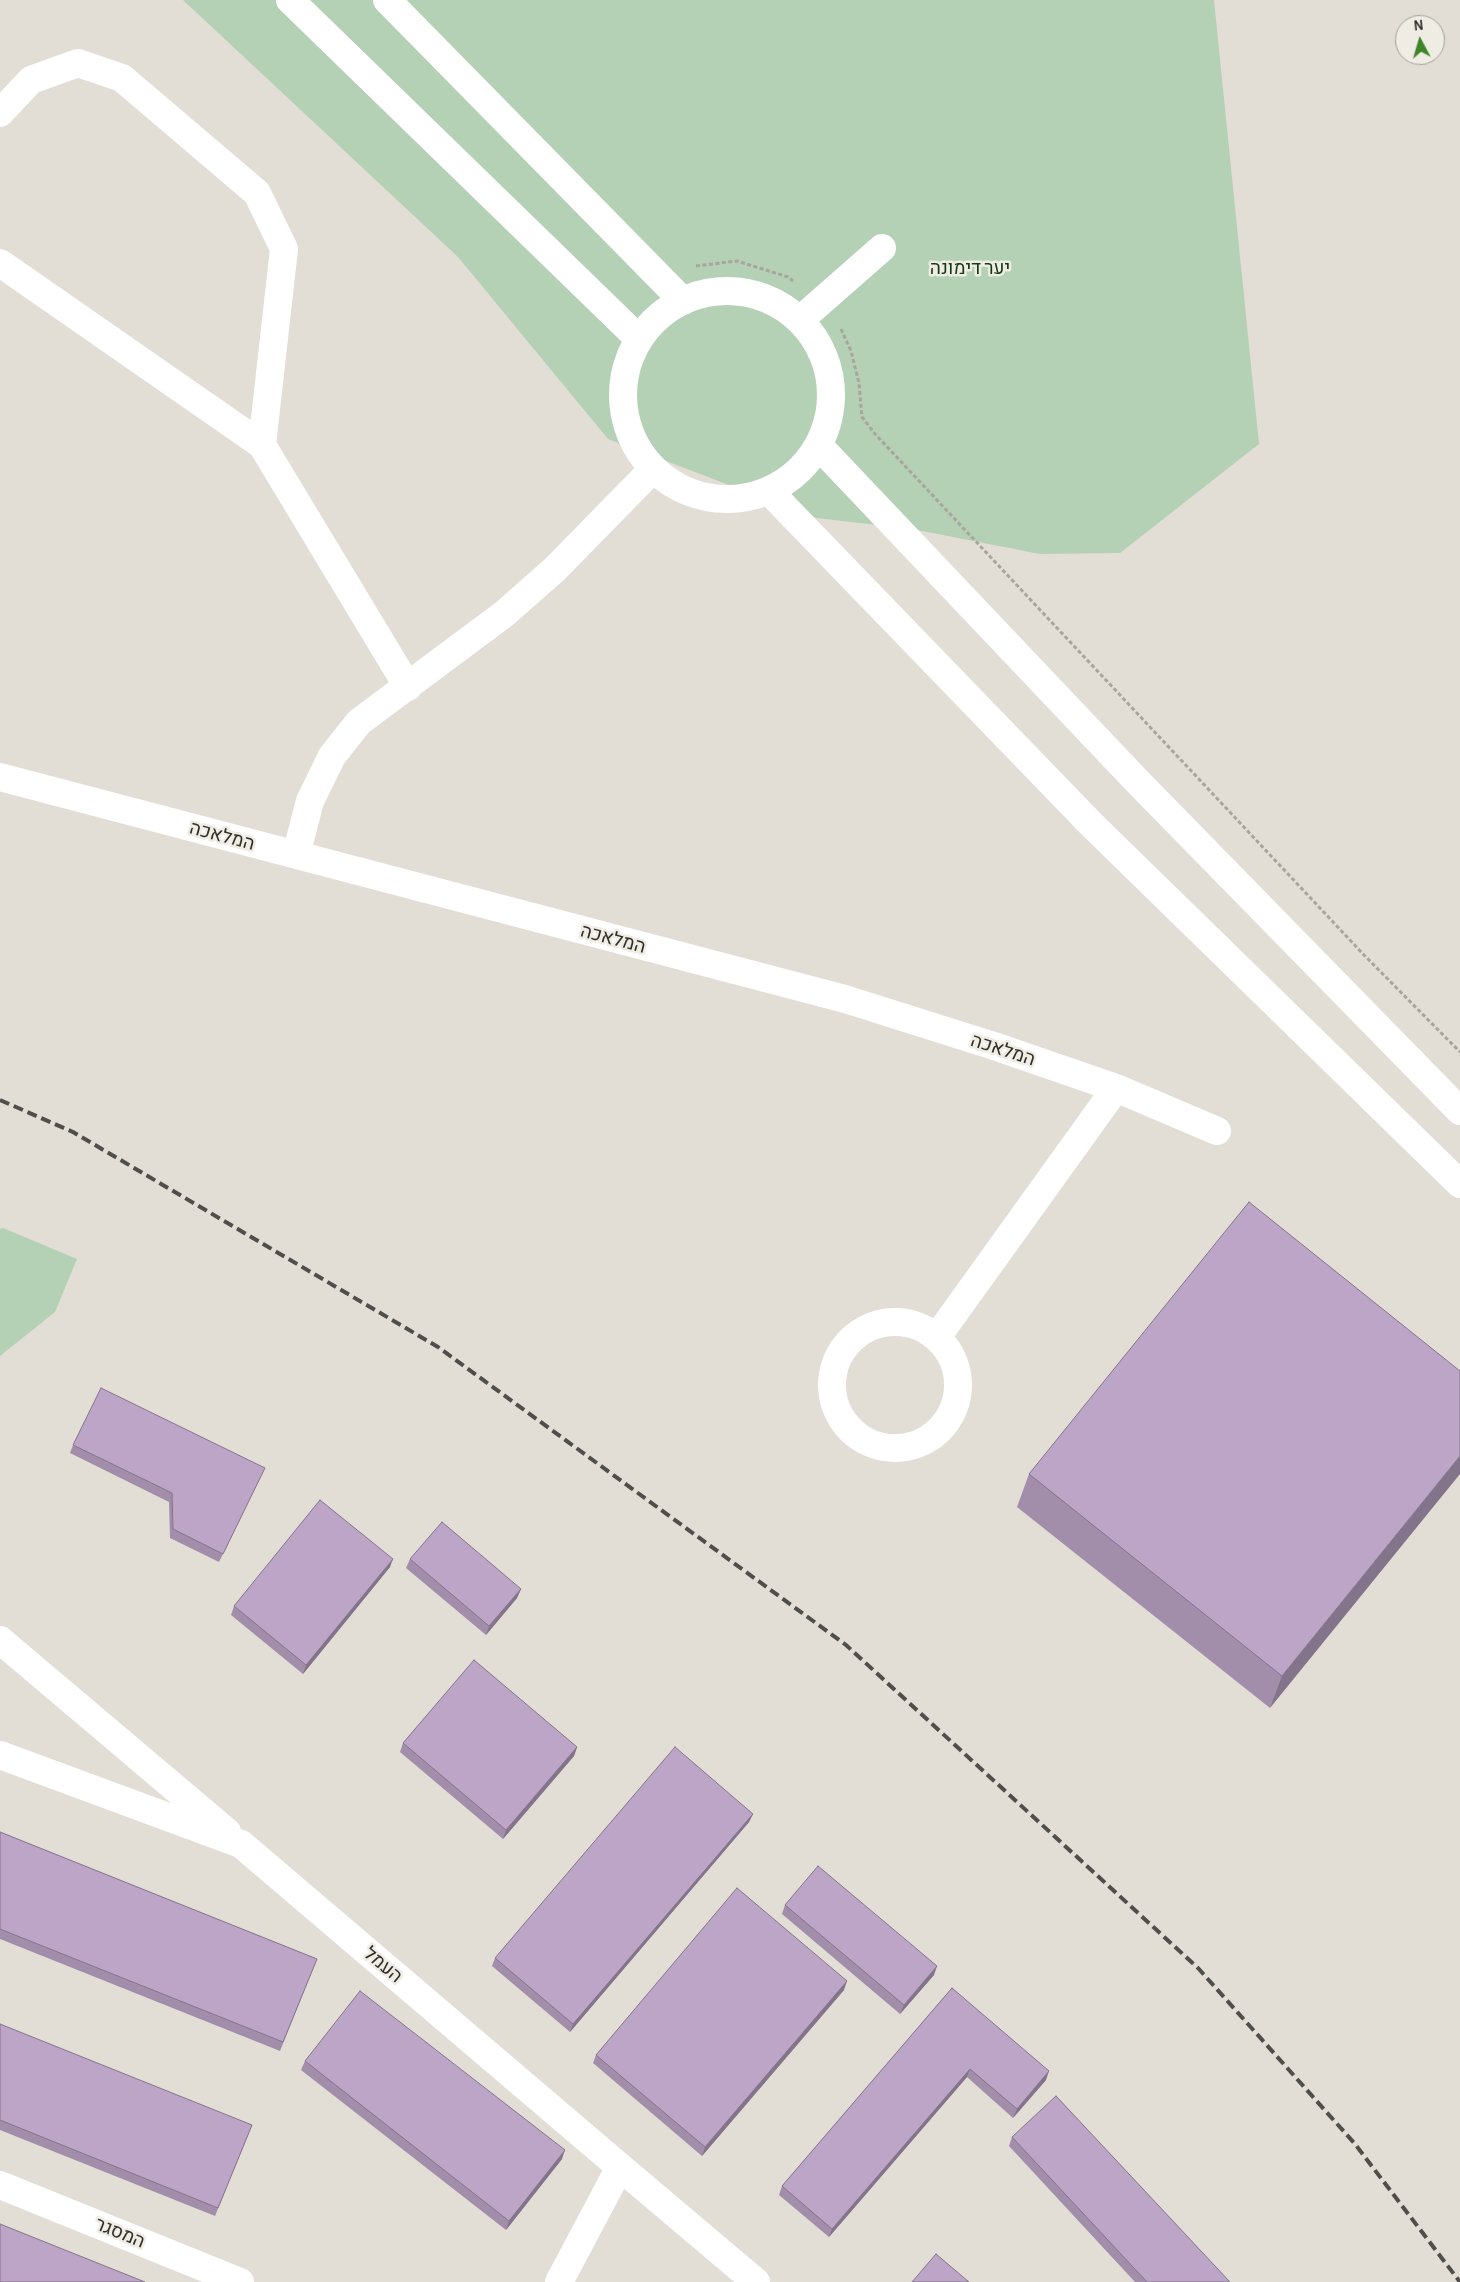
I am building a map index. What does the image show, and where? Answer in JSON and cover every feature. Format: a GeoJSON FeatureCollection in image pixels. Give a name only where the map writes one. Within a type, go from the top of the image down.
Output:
{"type":"FeatureCollection","features":[{"type":"Feature","properties":{"kind":"street"},"geometry":{"type":"LineString","coordinates":[[290,0],[640,339]]}},
{"type":"Feature","properties":{"kind":"street"},"geometry":{"type":"LineString","coordinates":[[387,0],[683,301]]}},
{"type":"Feature","properties":{"kind":"street"},"geometry":{"type":"LineString","coordinates":[[0,113],[31,80],[78,63],[122,78],[258,194],[284,249],[262,445]]}},
{"type":"Feature","properties":{"kind":"street"},"geometry":{"type":"LineString","coordinates":[[800,320],[882,248]]}},
{"type":"Feature","properties":{"kind":"street"},"geometry":{"type":"LineString","coordinates":[[0,264],[262,445],[408,686]]}},
{"type":"Feature","properties":{"kind":"street"},"geometry":{"type":"LineString","coordinates":[[713,292],[745,292],[775,302],[800,320],[817,342],[828,366],[832,393],[829,420],[819,446],[800,470],[789,480],[769,491],[745,498],[720,499],[696,494],[673,484],[653,469],[636,447],[626,420],[623,392],[628,364],[640,339],[658,317],[683,301],[713,292]]}},
{"type":"Feature","properties":{"kind":"street"},"geometry":{"type":"LineString","coordinates":[[819,446],[1136,780],[1460,1111]]}},
{"type":"Feature","properties":{"kind":"street"},"geometry":{"type":"LineString","coordinates":[[296,855],[310,801],[332,756],[359,722],[504,614],[555,569],[653,469]]}},
{"type":"Feature","properties":{"kind":"street"},"geometry":{"type":"LineString","coordinates":[[769,491],[1091,824],[1460,1184]]}},
{"type":"Feature","properties":{"kind":"street","name":"המלאכה"},"geometry":{"type":"LineString","coordinates":[[0,777],[845,1000],[994,1046],[1116,1088],[1217,1131]]}},
{"type":"Feature","properties":{"kind":"street"},"geometry":{"type":"LineString","coordinates":[[937,1338],[1116,1088]]}},
{"type":"Feature","properties":{"kind":"street"},"geometry":{"type":"LineString","coordinates":[[899,1322],[920,1326],[937,1338],[951,1354],[958,1373],[958,1394],[952,1414],[939,1431],[922,1443],[902,1448],[881,1446],[861,1439],[845,1425],[835,1406],[832,1386],[835,1365],[844,1347],[860,1333],[878,1324],[899,1322]]}},
{"type":"Feature","properties":{"kind":"street"},"geometry":{"type":"LineString","coordinates":[[0,1640],[241,1844]]}},
{"type":"Feature","properties":{"kind":"street","name":"העמל"},"geometry":{"type":"LineString","coordinates":[[0,1756],[241,1844],[756,2282]]}},
{"type":"Feature","properties":{"kind":"street"},"geometry":{"type":"LineString","coordinates":[[559,2282],[620,2167]]}},
{"type":"Feature","properties":{"kind":"street","name":"המסגר"},"geometry":{"type":"LineString","coordinates":[[0,2185],[240,2282]]}},
{"type":"Feature","properties":{"kind":"path"},"geometry":{"type":"LineString","coordinates":[[689,266],[738,261],[788,277],[822,301],[839,325],[851,351],[859,383],[862,417],[875,434],[1364,955],[1460,1052]]}},
{"type":"Feature","properties":{"kind":"green space","name":"יער דימונה"},"geometry":{"type":"Polygon","coordinates":[[[183,0],[1214,0],[1259,444],[1120,553],[1040,554],[912,529],[816,518],[608,439],[458,257],[183,0]]]}},
{"type":"Feature","properties":{"kind":"green space"},"geometry":{"type":"Polygon","coordinates":[[[3,1228],[77,1259],[55,1312],[0,1356],[0,1229],[3,1228]]]}},
{"type":"Feature","properties":{"kind":"building"},"geometry":{"type":"Polygon","coordinates":[[[1249,1202],[1460,1371],[1460,1456],[1282,1676],[1029,1474],[1249,1202]]]}},
{"type":"Feature","properties":{"kind":"building"},"geometry":{"type":"Polygon","coordinates":[[[101,1388],[265,1468],[223,1554],[173,1529],[172,1493],[73,1445],[101,1388]]]}},
{"type":"Feature","properties":{"kind":"building"},"geometry":{"type":"Polygon","coordinates":[[[320,1500],[393,1559],[306,1665],[234,1606],[320,1500]]]}},
{"type":"Feature","properties":{"kind":"building"},"geometry":{"type":"Polygon","coordinates":[[[442,1522],[521,1589],[489,1626],[410,1559],[442,1522]]]}},
{"type":"Feature","properties":{"kind":"building"},"geometry":{"type":"Polygon","coordinates":[[[474,1660],[577,1747],[506,1830],[403,1743],[474,1660]]]}},
{"type":"Feature","properties":{"kind":"building"},"geometry":{"type":"Polygon","coordinates":[[[675,1747],[753,1814],[573,2024],[495,1958],[675,1747]]]}},
{"type":"Feature","properties":{"kind":"building"},"geometry":{"type":"Polygon","coordinates":[[[0,1832],[317,1959],[283,2042],[0,1929],[0,1832]]]}},
{"type":"Feature","properties":{"kind":"building"},"geometry":{"type":"Polygon","coordinates":[[[818,1866],[937,1966],[904,2005],[785,1905],[818,1866]]]}},
{"type":"Feature","properties":{"kind":"building"},"geometry":{"type":"Polygon","coordinates":[[[737,1888],[847,1981],[705,2147],[596,2055],[737,1888]]]}},
{"type":"Feature","properties":{"kind":"building"},"geometry":{"type":"Polygon","coordinates":[[[952,1988],[1049,2071],[1017,2109],[970,2069],[832,2229],[782,2186],[952,1988]]]}},
{"type":"Feature","properties":{"kind":"building"},"geometry":{"type":"Polygon","coordinates":[[[360,1991],[565,2150],[509,2221],[305,2061],[360,1991]]]}},
{"type":"Feature","properties":{"kind":"building"},"geometry":{"type":"Polygon","coordinates":[[[0,2024],[252,2125],[218,2208],[0,2120],[0,2024]]]}},
{"type":"Feature","properties":{"kind":"building"},"geometry":{"type":"Polygon","coordinates":[[[1056,2096],[1230,2282],[1147,2282],[1012,2137],[1056,2096]]]}},
{"type":"Feature","properties":{"kind":"building"},"geometry":{"type":"Polygon","coordinates":[[[0,2224],[145,2282],[0,2282],[0,2224]]]}},
{"type":"Feature","properties":{"kind":"building"},"geometry":{"type":"Polygon","coordinates":[[[936,2254],[969,2282],[912,2282],[936,2254]]]}},
{"type":"Feature","properties":{"kind":"railway"},"geometry":{"type":"LineString","coordinates":[[0,1100],[73,1132],[438,1347],[846,1645],[1198,1968],[1355,2144],[1460,2282]]}}]}
